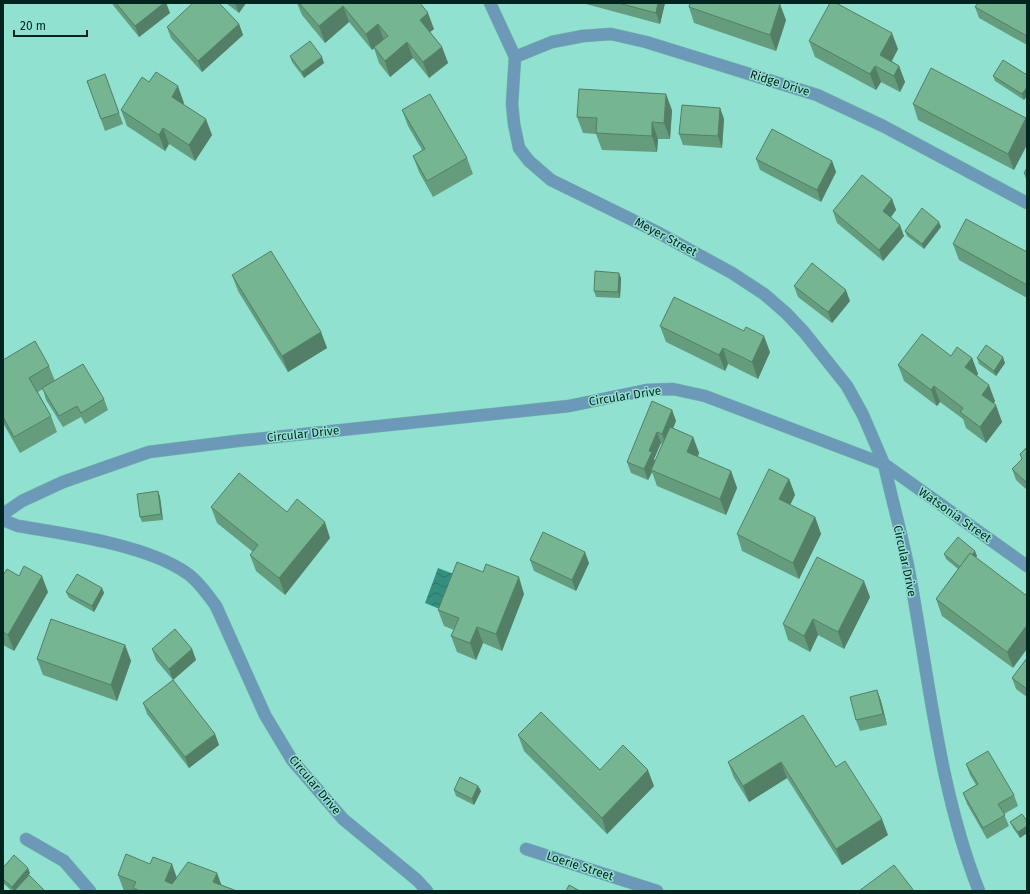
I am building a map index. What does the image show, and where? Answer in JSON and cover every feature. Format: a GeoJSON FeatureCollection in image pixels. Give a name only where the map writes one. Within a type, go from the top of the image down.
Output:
{"type":"FeatureCollection","features":[{"type":"Feature","properties":{"kind":"street","name":"Meyer Street"},"geometry":{"type":"LineString","coordinates":[[490,3],[515,57],[512,104],[514,124],[519,148],[529,161],[551,180],[657,232],[732,273],[764,294],[786,313],[847,386],[864,415],[884,464]]}},
{"type":"Feature","properties":{"kind":"street","name":"Ridge Drive"},"geometry":{"type":"LineString","coordinates":[[515,57],[552,42],[583,36],[610,34],[646,42],[817,95],[883,126],[1027,203]]}},
{"type":"Feature","properties":{"kind":"street","name":"Circular Drive"},"geometry":{"type":"LineString","coordinates":[[3,514],[22,501],[63,482],[149,452],[237,441],[569,406],[647,390],[673,389],[705,396],[884,464],[908,570],[933,713],[954,811],[968,863],[979,891]]}},
{"type":"Feature","properties":{"kind":"street","name":"Watsonia Street"},"geometry":{"type":"LineString","coordinates":[[884,464],[1027,566]]}},
{"type":"Feature","properties":{"kind":"street","name":"Circular Drive"},"geometry":{"type":"LineString","coordinates":[[3,520],[18,526],[134,550],[168,563],[189,575],[205,591],[216,606],[266,715],[292,760],[343,819],[418,880],[427,891]]}},
{"type":"Feature","properties":{"kind":"street"},"geometry":{"type":"LineString","coordinates":[[26,839],[64,861],[90,891]]}},
{"type":"Feature","properties":{"kind":"street","name":"Loerie Street"},"geometry":{"type":"LineString","coordinates":[[526,849],[657,891]]}},
{"type":"Feature","properties":{"kind":"water"},"geometry":{"type":"Polygon","coordinates":[[[438,568],[456,575],[442,610],[425,603],[438,568]]]}},
{"type":"Feature","properties":{"kind":"building"},"geometry":{"type":"Polygon","coordinates":[[[116,3],[164,3],[135,26],[116,3]]]}},
{"type":"Feature","properties":{"kind":"building"},"geometry":{"type":"Polygon","coordinates":[[[193,3],[219,3],[239,24],[198,61],[167,27],[193,3]]]}},
{"type":"Feature","properties":{"kind":"building"},"geometry":{"type":"Polygon","coordinates":[[[299,3],[420,3],[428,13],[420,20],[442,47],[423,62],[407,42],[385,61],[374,47],[388,36],[378,24],[366,34],[343,6],[319,26],[299,3]]]}},
{"type":"Feature","properties":{"kind":"building"},"geometry":{"type":"Polygon","coordinates":[[[618,3],[658,3],[656,13],[618,3]]]}},
{"type":"Feature","properties":{"kind":"building"},"geometry":{"type":"Polygon","coordinates":[[[690,3],[780,4],[770,35],[689,7],[690,3]]]}},
{"type":"Feature","properties":{"kind":"building"},"geometry":{"type":"Polygon","coordinates":[[[830,3],[836,3],[892,33],[880,55],[899,66],[894,76],[875,66],[870,74],[809,41],[830,3]]]}},
{"type":"Feature","properties":{"kind":"building"},"geometry":{"type":"Polygon","coordinates":[[[978,3],[1027,3],[1027,36],[975,7],[978,3]]]}},
{"type":"Feature","properties":{"kind":"building"},"geometry":{"type":"Polygon","coordinates":[[[310,41],[322,57],[302,72],[290,56],[310,41]]]}},
{"type":"Feature","properties":{"kind":"building"},"geometry":{"type":"Polygon","coordinates":[[[1003,60],[1027,75],[1027,87],[1022,94],[993,76],[1003,60]]]}},
{"type":"Feature","properties":{"kind":"building"},"geometry":{"type":"Polygon","coordinates":[[[931,68],[1026,118],[1008,154],[913,104],[931,68]]]}},
{"type":"Feature","properties":{"kind":"building"},"geometry":{"type":"Polygon","coordinates":[[[156,72],[178,86],[172,97],[206,119],[189,145],[163,128],[159,135],[121,110],[142,77],[149,82],[156,72]]]}},
{"type":"Feature","properties":{"kind":"building"},"geometry":{"type":"Polygon","coordinates":[[[105,74],[119,113],[101,119],[87,81],[105,74]]]}},
{"type":"Feature","properties":{"kind":"building"},"geometry":{"type":"Polygon","coordinates":[[[579,89],[666,94],[664,123],[652,122],[652,136],[596,133],[597,118],[577,117],[579,89]]]}},
{"type":"Feature","properties":{"kind":"building"},"geometry":{"type":"Polygon","coordinates":[[[430,94],[467,158],[427,181],[413,156],[425,149],[402,110],[430,94]]]}},
{"type":"Feature","properties":{"kind":"building"},"geometry":{"type":"Polygon","coordinates":[[[682,105],[720,108],[718,136],[679,134],[682,105]]]}},
{"type":"Feature","properties":{"kind":"building"},"geometry":{"type":"Polygon","coordinates":[[[772,129],[832,161],[817,190],[756,159],[772,129]]]}},
{"type":"Feature","properties":{"kind":"building"},"geometry":{"type":"Polygon","coordinates":[[[1027,168],[1027,175],[1024,173],[1027,168]]]}},
{"type":"Feature","properties":{"kind":"building"},"geometry":{"type":"Polygon","coordinates":[[[862,175],[892,199],[883,211],[900,225],[879,250],[833,211],[862,175]]]}},
{"type":"Feature","properties":{"kind":"building"},"geometry":{"type":"Polygon","coordinates":[[[922,208],[939,222],[922,244],[905,231],[922,208]]]}},
{"type":"Feature","properties":{"kind":"building"},"geometry":{"type":"Polygon","coordinates":[[[966,219],[1027,252],[1027,285],[953,244],[966,219]]]}},
{"type":"Feature","properties":{"kind":"building"},"geometry":{"type":"Polygon","coordinates":[[[271,251],[321,332],[282,356],[232,275],[271,251]]]}},
{"type":"Feature","properties":{"kind":"building"},"geometry":{"type":"Polygon","coordinates":[[[812,263],[846,290],[828,312],[794,286],[812,263]]]}},
{"type":"Feature","properties":{"kind":"building"},"geometry":{"type":"Polygon","coordinates":[[[595,271],[619,273],[618,292],[594,291],[595,271]]]}},
{"type":"Feature","properties":{"kind":"building"},"geometry":{"type":"Polygon","coordinates":[[[674,297],[744,331],[746,327],[764,336],[752,362],[723,348],[719,355],[660,326],[674,297]]]}},
{"type":"Feature","properties":{"kind":"building"},"geometry":{"type":"Polygon","coordinates":[[[922,334],[951,356],[957,347],[972,358],[965,367],[989,385],[982,395],[996,405],[980,427],[960,412],[963,408],[934,386],[931,390],[898,365],[922,334]]]}},
{"type":"Feature","properties":{"kind":"building"},"geometry":{"type":"Polygon","coordinates":[[[35,341],[49,366],[29,378],[51,416],[14,437],[3,417],[3,360],[35,341]]]}},
{"type":"Feature","properties":{"kind":"building"},"geometry":{"type":"Polygon","coordinates":[[[986,345],[1003,357],[994,371],[977,358],[986,345]]]}},
{"type":"Feature","properties":{"kind":"building"},"geometry":{"type":"Polygon","coordinates":[[[83,364],[104,399],[81,413],[77,406],[59,416],[42,388],[83,364]]]}},
{"type":"Feature","properties":{"kind":"building"},"geometry":{"type":"Polygon","coordinates":[[[652,401],[672,410],[662,434],[657,432],[649,451],[652,452],[644,469],[627,462],[652,401]]]}},
{"type":"Feature","properties":{"kind":"building"},"geometry":{"type":"Polygon","coordinates":[[[670,427],[693,437],[687,452],[731,471],[720,499],[651,470],[670,427]]]}},
{"type":"Feature","properties":{"kind":"building"},"geometry":{"type":"Polygon","coordinates":[[[1027,447],[1027,483],[1012,469],[1022,459],[1020,454],[1027,447]]]}},
{"type":"Feature","properties":{"kind":"building"},"geometry":{"type":"Polygon","coordinates":[[[769,469],[789,479],[779,499],[815,517],[793,563],[737,534],[769,469]]]}},
{"type":"Feature","properties":{"kind":"building"},"geometry":{"type":"Polygon","coordinates":[[[239,473],[287,512],[297,499],[325,522],[279,578],[250,555],[258,545],[211,507],[239,473]]]}},
{"type":"Feature","properties":{"kind":"building"},"geometry":{"type":"Polygon","coordinates":[[[158,491],[161,514],[140,517],[137,494],[158,491]]]}},
{"type":"Feature","properties":{"kind":"building"},"geometry":{"type":"Polygon","coordinates":[[[543,532],[585,552],[572,580],[530,560],[543,532]]]}},
{"type":"Feature","properties":{"kind":"building"},"geometry":{"type":"Polygon","coordinates":[[[958,537],[975,551],[972,555],[970,553],[960,567],[944,554],[958,537]]]}},
{"type":"Feature","properties":{"kind":"building"},"geometry":{"type":"Polygon","coordinates":[[[970,553],[1027,596],[1027,625],[1007,652],[936,599],[970,553]]]}},
{"type":"Feature","properties":{"kind":"building"},"geometry":{"type":"Polygon","coordinates":[[[817,557],[864,581],[838,632],[813,619],[804,636],[783,624],[817,557]]]}},
{"type":"Feature","properties":{"kind":"building"},"geometry":{"type":"Polygon","coordinates":[[[457,562],[483,572],[486,564],[519,577],[496,634],[477,627],[470,643],[451,636],[459,618],[438,610],[457,562]]]}},
{"type":"Feature","properties":{"kind":"building"},"geometry":{"type":"Polygon","coordinates":[[[24,566],[42,576],[8,635],[3,632],[3,575],[7,569],[19,576],[24,566]]]}},
{"type":"Feature","properties":{"kind":"building"},"geometry":{"type":"Polygon","coordinates":[[[77,574],[102,588],[92,606],[66,592],[77,574]]]}},
{"type":"Feature","properties":{"kind":"building"},"geometry":{"type":"Polygon","coordinates":[[[51,619],[125,645],[111,685],[37,659],[51,619]]]}},
{"type":"Feature","properties":{"kind":"building"},"geometry":{"type":"Polygon","coordinates":[[[175,629],[192,649],[169,669],[152,649],[175,629]]]}},
{"type":"Feature","properties":{"kind":"building"},"geometry":{"type":"Polygon","coordinates":[[[1027,658],[1027,689],[1012,678],[1027,658]]]}},
{"type":"Feature","properties":{"kind":"building"},"geometry":{"type":"Polygon","coordinates":[[[173,680],[215,734],[185,757],[143,703],[173,680]]]}},
{"type":"Feature","properties":{"kind":"building"},"geometry":{"type":"Polygon","coordinates":[[[877,690],[883,714],[856,720],[850,697],[877,690]]]}},
{"type":"Feature","properties":{"kind":"building"},"geometry":{"type":"Polygon","coordinates":[[[541,712],[600,770],[623,745],[648,770],[602,818],[518,735],[541,712]]]}},
{"type":"Feature","properties":{"kind":"building"},"geometry":{"type":"Polygon","coordinates":[[[803,715],[836,767],[845,761],[882,819],[836,849],[781,762],[743,786],[728,762],[803,715]]]}},
{"type":"Feature","properties":{"kind":"building"},"geometry":{"type":"Polygon","coordinates":[[[988,751],[1014,795],[998,804],[1005,815],[983,828],[963,793],[978,784],[966,764],[988,751]]]}},
{"type":"Feature","properties":{"kind":"building"},"geometry":{"type":"Polygon","coordinates":[[[460,777],[478,786],[472,799],[454,790],[460,777]]]}},
{"type":"Feature","properties":{"kind":"building"},"geometry":{"type":"Polygon","coordinates":[[[1022,814],[1027,821],[1027,826],[1018,832],[1010,822],[1022,814]]]}},
{"type":"Feature","properties":{"kind":"building"},"geometry":{"type":"Polygon","coordinates":[[[126,854],[150,864],[153,857],[172,864],[165,881],[172,884],[188,862],[217,873],[213,882],[237,891],[140,891],[133,888],[136,882],[118,875],[126,854]]]}},
{"type":"Feature","properties":{"kind":"building"},"geometry":{"type":"Polygon","coordinates":[[[14,855],[28,868],[12,887],[3,879],[3,868],[14,855]]]}},
{"type":"Feature","properties":{"kind":"building"},"geometry":{"type":"Polygon","coordinates":[[[894,865],[914,891],[859,891],[894,865]]]}},
{"type":"Feature","properties":{"kind":"building"},"geometry":{"type":"Polygon","coordinates":[[[29,875],[45,891],[14,891],[29,875]]]}},
{"type":"Feature","properties":{"kind":"building"},"geometry":{"type":"Polygon","coordinates":[[[569,885],[580,891],[566,891],[569,885]]]}}]}
